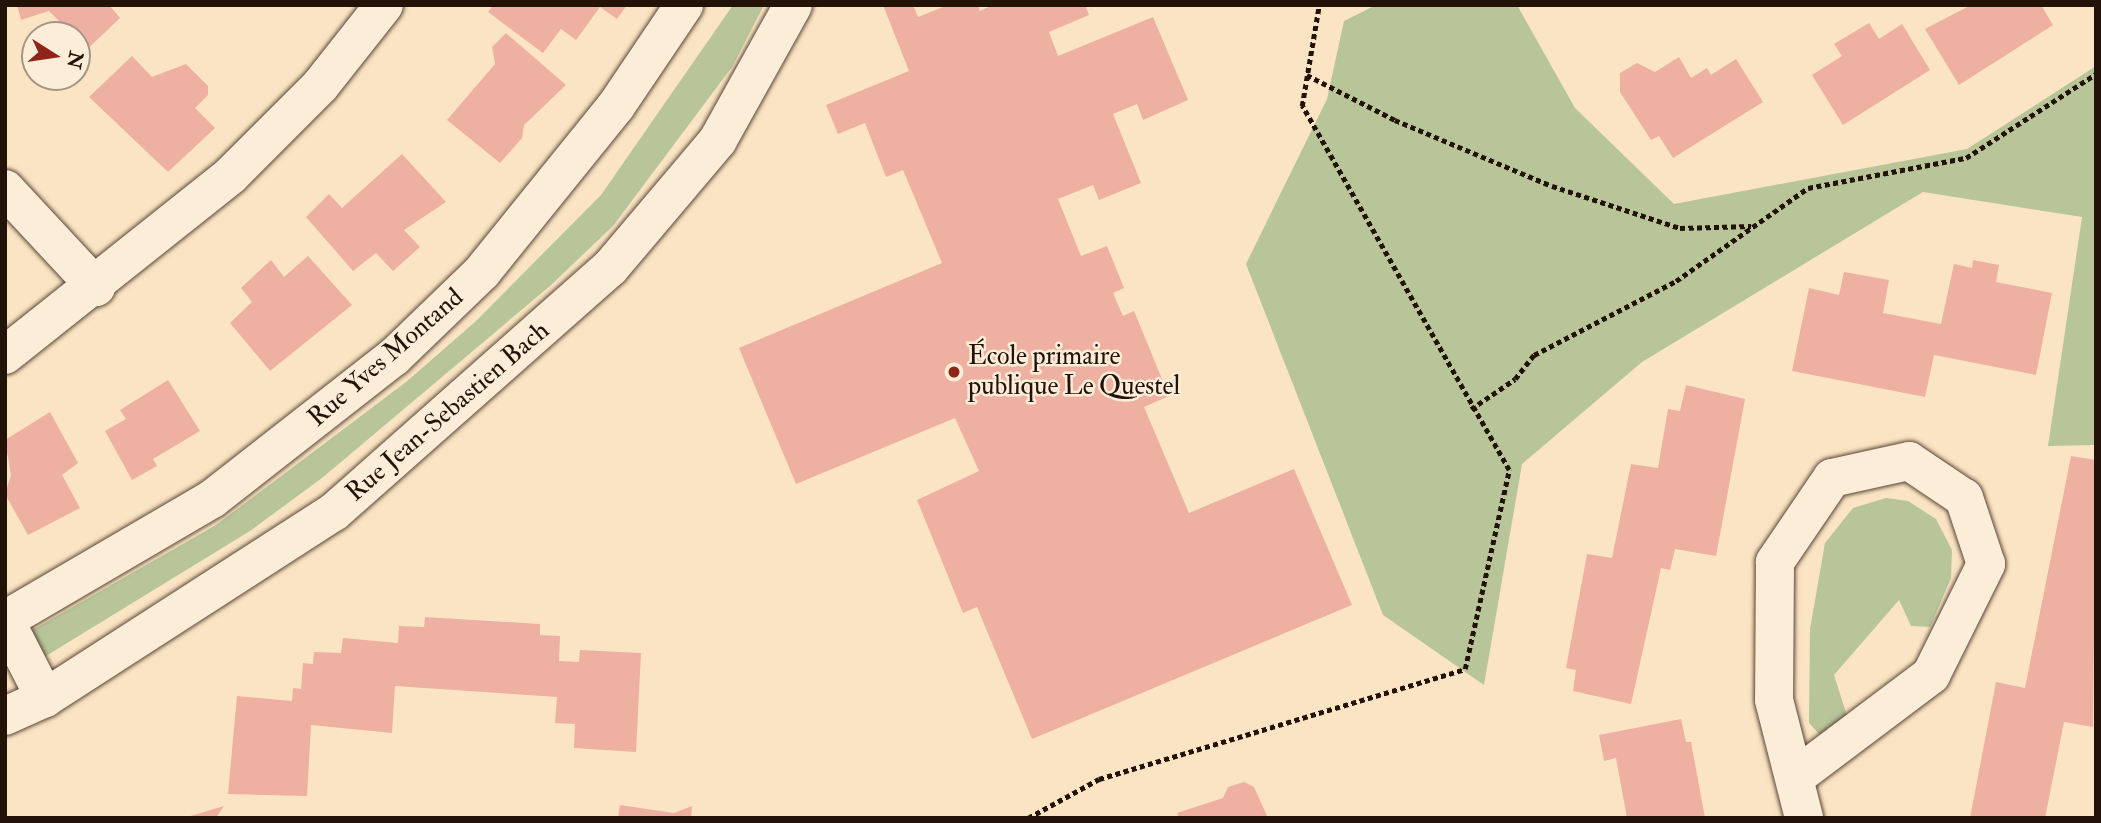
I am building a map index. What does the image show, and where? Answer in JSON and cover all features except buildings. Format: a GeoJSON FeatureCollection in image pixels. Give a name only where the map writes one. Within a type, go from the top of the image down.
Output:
{"type":"FeatureCollection","features":[{"type":"Feature","properties":{"kind":"street"},"geometry":{"type":"LineString","coordinates":[[5,355],[96,287],[231,175],[320,86],[384,5]]}},
{"type":"Feature","properties":{"kind":"street","name":"Rue Yves Montand"},"geometry":{"type":"LineString","coordinates":[[45,698],[5,620],[212,499],[394,358],[482,272],[616,106],[684,5]]}},
{"type":"Feature","properties":{"kind":"street","name":"Rue Jean-Sebastien Bach"},"geometry":{"type":"LineString","coordinates":[[5,716],[45,698],[334,512],[610,268],[718,140],[793,5]]}},
{"type":"Feature","properties":{"kind":"street"},"geometry":{"type":"LineString","coordinates":[[5,189],[96,287]]}},
{"type":"Feature","properties":{"kind":"street"},"geometry":{"type":"LineString","coordinates":[[1797,776],[1931,675],[1986,564],[1964,498],[1909,461],[1832,478],[1775,562],[1774,700],[1797,776],[1804,818]]}},
{"type":"Feature","properties":{"kind":"path"},"geometry":{"type":"LineString","coordinates":[[1028,818],[1099,779],[1465,669],[1508,470],[1301,106],[1319,5]]}},
{"type":"Feature","properties":{"kind":"path"},"geometry":{"type":"LineString","coordinates":[[1471,409],[1515,379],[1534,355],[1676,281],[1808,188],[1966,158],[2096,74]]}},
{"type":"Feature","properties":{"kind":"path"},"geometry":{"type":"LineString","coordinates":[[1307,75],[1395,120],[1552,186],[1680,228],[1753,226]]}},
{"type":"Feature","properties":{"kind":"green space"},"geometry":{"type":"Polygon","coordinates":[[[733,5],[764,5],[732,67],[613,226],[550,286],[322,478],[250,531],[41,659],[31,631],[216,525],[406,382],[475,322],[601,195],[733,5]]]}},
{"type":"Feature","properties":{"kind":"green space"},"geometry":{"type":"Polygon","coordinates":[[[1376,5],[1517,5],[1575,108],[1674,204],[1967,149],[2096,66],[2096,445],[2048,446],[2082,217],[1923,192],[1642,362],[1522,464],[1484,685],[1383,615],[1246,264],[1327,99],[1344,21],[1376,5]]]}},
{"type":"Feature","properties":{"kind":"green space"},"geometry":{"type":"Polygon","coordinates":[[[1886,498],[1908,501],[1936,519],[1952,550],[1951,578],[1930,627],[1911,626],[1899,600],[1834,675],[1848,719],[1820,735],[1809,723],[1810,629],[1825,543],[1853,508],[1886,498]]]}},
{"type":"Feature","properties":{"kind":"place","name":"École primaire publique Le Questel"},"geometry":{"type":"Point","coordinates":[954,372]}}]}
